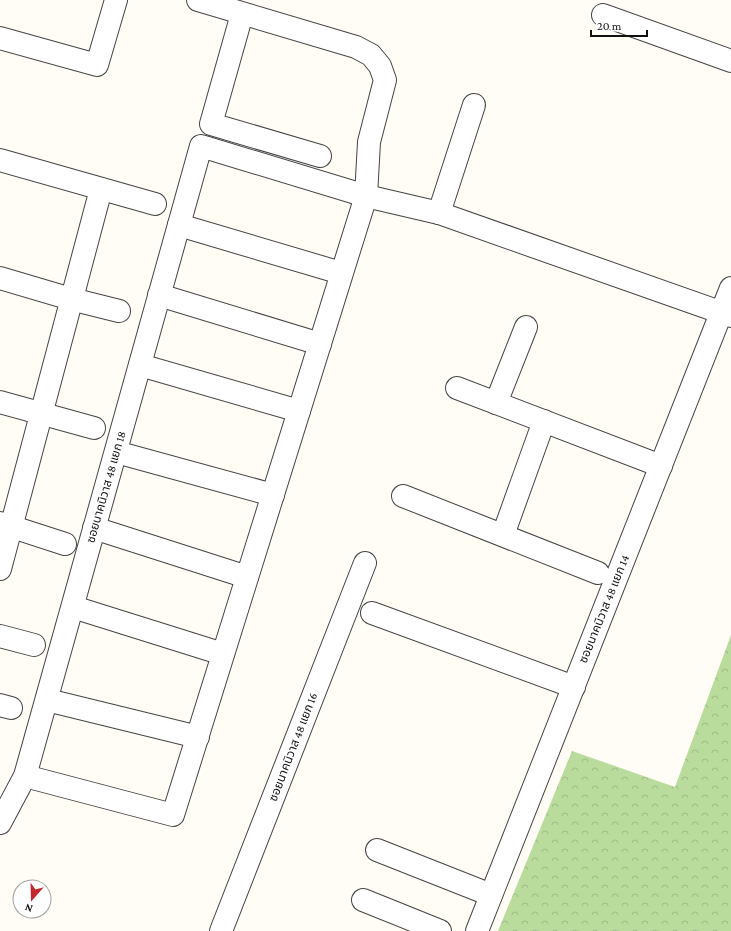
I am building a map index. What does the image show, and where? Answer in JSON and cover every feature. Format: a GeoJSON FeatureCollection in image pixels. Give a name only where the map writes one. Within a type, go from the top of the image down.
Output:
{"type":"FeatureCollection","features":[{"type":"Feature","properties":{"kind":"street"},"geometry":{"type":"LineString","coordinates":[[0,38],[96,64],[116,0]]}},
{"type":"Feature","properties":{"kind":"street"},"geometry":{"type":"LineString","coordinates":[[26,776],[173,816],[366,196],[370,142],[385,80],[380,66],[371,55],[356,48],[198,0]]}},
{"type":"Feature","properties":{"kind":"street"},"geometry":{"type":"LineString","coordinates":[[242,14],[211,124],[320,156]]}},
{"type":"Feature","properties":{"kind":"street"},"geometry":{"type":"LineString","coordinates":[[603,15],[731,62]]}},
{"type":"Feature","properties":{"kind":"street"},"geometry":{"type":"LineString","coordinates":[[439,213],[474,106]]}},
{"type":"Feature","properties":{"kind":"street","name":"ซอยนาคนิวาส 48 แยก 18"},"geometry":{"type":"LineString","coordinates":[[0,823],[26,776],[201,146],[366,196]]}},
{"type":"Feature","properties":{"kind":"street"},"geometry":{"type":"LineString","coordinates":[[0,160],[155,204]]}},
{"type":"Feature","properties":{"kind":"street"},"geometry":{"type":"LineString","coordinates":[[0,569],[6,525],[41,414],[101,189]]}},
{"type":"Feature","properties":{"kind":"street"},"geometry":{"type":"LineString","coordinates":[[366,196],[439,213],[726,314]]}},
{"type":"Feature","properties":{"kind":"street"},"geometry":{"type":"LineString","coordinates":[[179,225],[341,274]]}},
{"type":"Feature","properties":{"kind":"street"},"geometry":{"type":"LineString","coordinates":[[0,278],[71,299],[119,311]]}},
{"type":"Feature","properties":{"kind":"street","name":"ซอยนาคนิวาส 48 แยก 14"},"geometry":{"type":"LineString","coordinates":[[477,931],[661,466],[726,314],[731,288]]}},
{"type":"Feature","properties":{"kind":"street"},"geometry":{"type":"LineString","coordinates":[[160,295],[320,344]]}},
{"type":"Feature","properties":{"kind":"street"},"geometry":{"type":"LineString","coordinates":[[496,403],[526,327]]}},
{"type":"Feature","properties":{"kind":"street"},"geometry":{"type":"LineString","coordinates":[[140,365],[298,411]]}},
{"type":"Feature","properties":{"kind":"street"},"geometry":{"type":"LineString","coordinates":[[457,388],[661,466]]}},
{"type":"Feature","properties":{"kind":"street"},"geometry":{"type":"LineString","coordinates":[[0,402],[94,428]]}},
{"type":"Feature","properties":{"kind":"street"},"geometry":{"type":"LineString","coordinates":[[503,535],[544,421]]}},
{"type":"Feature","properties":{"kind":"street"},"geometry":{"type":"LineString","coordinates":[[116,452],[272,495]]}},
{"type":"Feature","properties":{"kind":"street"},"geometry":{"type":"LineString","coordinates":[[403,496],[598,573]]}},
{"type":"Feature","properties":{"kind":"street"},"geometry":{"type":"LineString","coordinates":[[6,525],[65,544]]}},
{"type":"Feature","properties":{"kind":"street"},"geometry":{"type":"LineString","coordinates":[[94,528],[247,577]]}},
{"type":"Feature","properties":{"kind":"street","name":"ซอยนาคนิวาส 48 แยก 16"},"geometry":{"type":"LineString","coordinates":[[221,931],[365,563]]}},
{"type":"Feature","properties":{"kind":"street"},"geometry":{"type":"LineString","coordinates":[[73,607],[223,654]]}},
{"type":"Feature","properties":{"kind":"street"},"geometry":{"type":"LineString","coordinates":[[372,613],[574,687]]}},
{"type":"Feature","properties":{"kind":"street"},"geometry":{"type":"LineString","coordinates":[[0,636],[34,645]]}},
{"type":"Feature","properties":{"kind":"street"},"geometry":{"type":"LineString","coordinates":[[47,700],[198,737]]}},
{"type":"Feature","properties":{"kind":"street"},"geometry":{"type":"LineString","coordinates":[[377,850],[491,895]]}},
{"type":"Feature","properties":{"kind":"street"},"geometry":{"type":"LineString","coordinates":[[363,900],[440,931]]}},
{"type":"Feature","properties":{"kind":"green space"},"geometry":{"type":"Polygon","coordinates":[[[731,635],[731,931],[498,931],[572,751],[675,787],[731,635]]]}}]}
